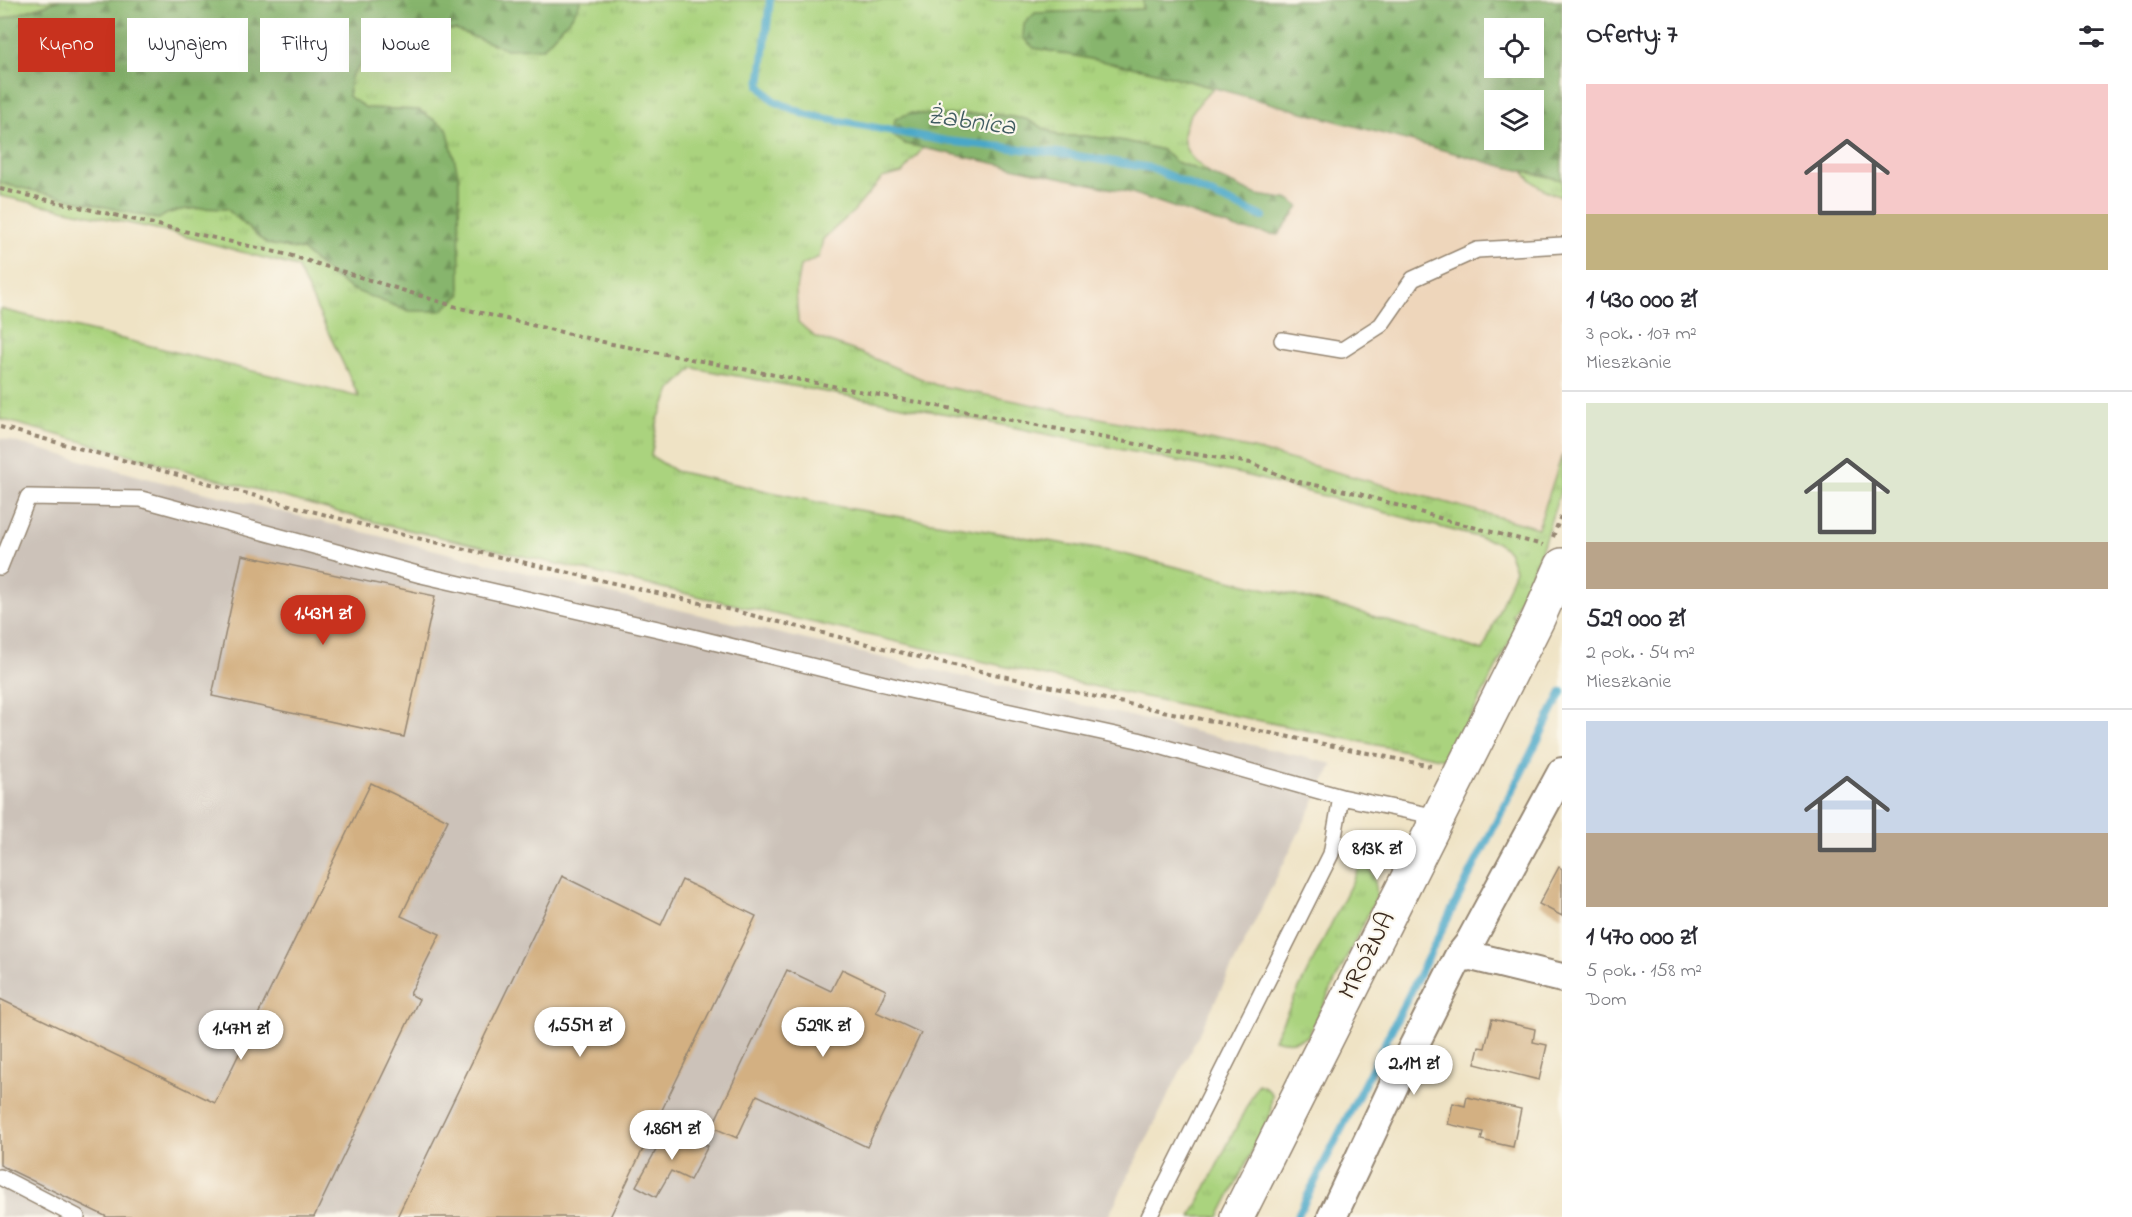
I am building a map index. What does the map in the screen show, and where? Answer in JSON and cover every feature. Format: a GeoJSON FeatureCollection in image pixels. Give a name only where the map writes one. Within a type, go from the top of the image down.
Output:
{"type":"FeatureCollection","features":[{"type":"Feature","properties":{"kind":"main road","name":"MROŹNA"},"geometry":{"type":"LineString","coordinates":[[1236,1217],[1538,619],[1556,557]]}},
{"type":"Feature","properties":{"kind":"street"},"geometry":{"type":"LineString","coordinates":[[1332,1217],[1396,1081],[1458,958],[1469,945],[1562,772]]}},
{"type":"Feature","properties":{"kind":"street"},"geometry":{"type":"LineString","coordinates":[[1458,958],[1471,956],[1562,978]]}},
{"type":"Feature","properties":{"kind":"lane"},"geometry":{"type":"LineString","coordinates":[[1282,340],[1342,350],[1381,326],[1413,279],[1477,250],[1562,245]]}},
{"type":"Feature","properties":{"kind":"lane"},"geometry":{"type":"LineString","coordinates":[[0,567],[28,496],[141,499],[421,575],[1138,740],[1341,797],[1438,817]]}},
{"type":"Feature","properties":{"kind":"lane"},"geometry":{"type":"LineString","coordinates":[[1149,1217],[1331,854],[1341,797]]}},
{"type":"Feature","properties":{"kind":"lane"},"geometry":{"type":"LineString","coordinates":[[0,1177],[77,1217]]}},
{"type":"Feature","properties":{"kind":"path"},"geometry":{"type":"LineString","coordinates":[[0,189],[289,255],[460,308],[612,344],[1168,450],[1251,463],[1294,482],[1356,493],[1453,522],[1540,543],[1556,557]]}},
{"type":"Feature","properties":{"kind":"path"},"geometry":{"type":"LineString","coordinates":[[0,427],[382,530],[731,610],[971,669],[1114,701],[1461,772]]}},
{"type":"Feature","properties":{"kind":"shaded area"},"geometry":{"type":"Polygon","coordinates":[[[1214,88],[1523,171],[1530,182],[1562,197],[1562,455],[1539,528],[1253,449],[936,385],[861,353],[815,337],[798,322],[796,289],[800,265],[819,257],[823,239],[854,211],[882,178],[902,173],[924,147],[1132,193],[1237,229],[1290,221],[1299,208],[1291,200],[1257,195],[1210,174],[1189,154],[1183,135],[1190,111],[1214,88]]]}},
{"type":"Feature","properties":{"kind":"shaded area"},"geometry":{"type":"Polygon","coordinates":[[[0,438],[154,480],[616,595],[1333,764],[1108,1217],[0,1217],[0,438]]]}},
{"type":"Feature","properties":{"kind":"green space"},"geometry":{"type":"Polygon","coordinates":[[[0,0],[60,0],[0,20],[0,0]]]}},
{"type":"Feature","properties":{"kind":"green space"},"geometry":{"type":"Polygon","coordinates":[[[60,0],[581,0],[573,15],[543,48],[506,49],[451,30],[451,18],[361,18],[361,65],[351,76],[348,96],[366,108],[419,110],[447,128],[459,178],[460,295],[441,311],[408,311],[351,289],[302,250],[267,244],[227,209],[182,210],[159,219],[0,183],[0,20],[60,0]]]}},
{"type":"Feature","properties":{"kind":"green space"},"geometry":{"type":"Polygon","coordinates":[[[581,0],[943,0],[960,5],[967,0],[1143,0],[1143,9],[1035,13],[1152,71],[1213,88],[1194,109],[1183,135],[1189,154],[1210,174],[1176,162],[1162,150],[1125,141],[1085,136],[1059,136],[1025,119],[991,114],[910,113],[905,144],[924,147],[902,173],[882,178],[854,211],[823,239],[819,257],[800,266],[796,289],[798,322],[815,337],[861,353],[936,385],[1253,449],[1538,528],[1562,455],[1562,486],[1541,551],[1512,616],[1520,621],[1449,760],[1063,680],[374,522],[0,419],[0,309],[359,397],[297,267],[161,230],[0,196],[0,183],[159,219],[182,210],[227,209],[267,244],[302,250],[351,289],[460,295],[459,274],[419,110],[366,108],[348,96],[351,76],[361,65],[361,72],[451,72],[451,30],[506,49],[573,15],[581,0]],[[693,368],[671,390],[658,419],[651,456],[675,471],[840,507],[1115,552],[1353,610],[1483,651],[1515,570],[1508,551],[1496,542],[1241,474],[958,416],[693,368]]]}},
{"type":"Feature","properties":{"kind":"green space"},"geometry":{"type":"Polygon","coordinates":[[[1143,0],[1562,0],[1562,180],[1502,166],[1152,71],[1034,48],[1023,38],[1024,24],[1035,13],[1143,9],[1143,0]]]}},
{"type":"Feature","properties":{"kind":"green space"},"geometry":{"type":"Polygon","coordinates":[[[910,113],[991,114],[1026,119],[1059,136],[1085,136],[1125,141],[1162,150],[1176,162],[1257,195],[1291,200],[1299,207],[1278,235],[1237,229],[1132,193],[905,144],[893,136],[895,119],[910,113]]]}},
{"type":"Feature","properties":{"kind":"green space"},"geometry":{"type":"Polygon","coordinates":[[[1523,171],[1562,180],[1562,197],[1540,187],[1523,171]]]}},
{"type":"Feature","properties":{"kind":"green space"},"geometry":{"type":"Polygon","coordinates":[[[1363,860],[1373,876],[1377,896],[1308,1036],[1291,1041],[1274,1039],[1363,860]]]}},
{"type":"Feature","properties":{"kind":"green space"},"geometry":{"type":"Polygon","coordinates":[[[1258,1084],[1272,1094],[1270,1116],[1219,1217],[1191,1217],[1258,1084]]]}},
{"type":"Feature","properties":{"kind":"building"},"geometry":{"type":"Polygon","coordinates":[[[242,555],[435,596],[404,737],[212,696],[242,555]]]}},
{"type":"Feature","properties":{"kind":"building"},"geometry":{"type":"Polygon","coordinates":[[[371,783],[448,820],[401,916],[440,934],[410,994],[419,999],[314,1217],[107,1217],[0,1165],[0,999],[215,1103],[371,783]]]}},
{"type":"Feature","properties":{"kind":"building"},"geometry":{"type":"Polygon","coordinates":[[[1559,867],[1562,869],[1562,916],[1539,904],[1559,867]]]}},
{"type":"Feature","properties":{"kind":"building"},"geometry":{"type":"Polygon","coordinates":[[[562,876],[661,925],[682,880],[756,916],[610,1217],[397,1217],[562,876]]]}},
{"type":"Feature","properties":{"kind":"building"},"geometry":{"type":"Polygon","coordinates":[[[842,969],[886,990],[876,1012],[921,1033],[867,1147],[757,1095],[737,1138],[712,1127],[787,970],[831,991],[842,969]]]}},
{"type":"Feature","properties":{"kind":"building"},"geometry":{"type":"Polygon","coordinates":[[[1492,1019],[1535,1029],[1533,1042],[1547,1045],[1539,1080],[1475,1064],[1479,1047],[1485,1048],[1492,1019]]]}},
{"type":"Feature","properties":{"kind":"building"},"geometry":{"type":"Polygon","coordinates":[[[1467,1097],[1521,1109],[1513,1147],[1481,1140],[1483,1132],[1448,1124],[1453,1103],[1465,1106],[1467,1097]]]}},
{"type":"Feature","properties":{"kind":"building"},"geometry":{"type":"Polygon","coordinates":[[[669,1127],[708,1146],[690,1180],[671,1171],[656,1197],[636,1186],[669,1127]]]}},
{"type":"Feature","properties":{"kind":"waterway","name":"Żabnica"},"geometry":{"type":"LineString","coordinates":[[770,0],[760,86],[774,101],[807,115],[946,141],[1058,153],[1151,168],[1263,217]]}},
{"type":"Feature","properties":{"kind":"waterway"},"geometry":{"type":"LineString","coordinates":[[1297,1217],[1562,692]]}}]}
